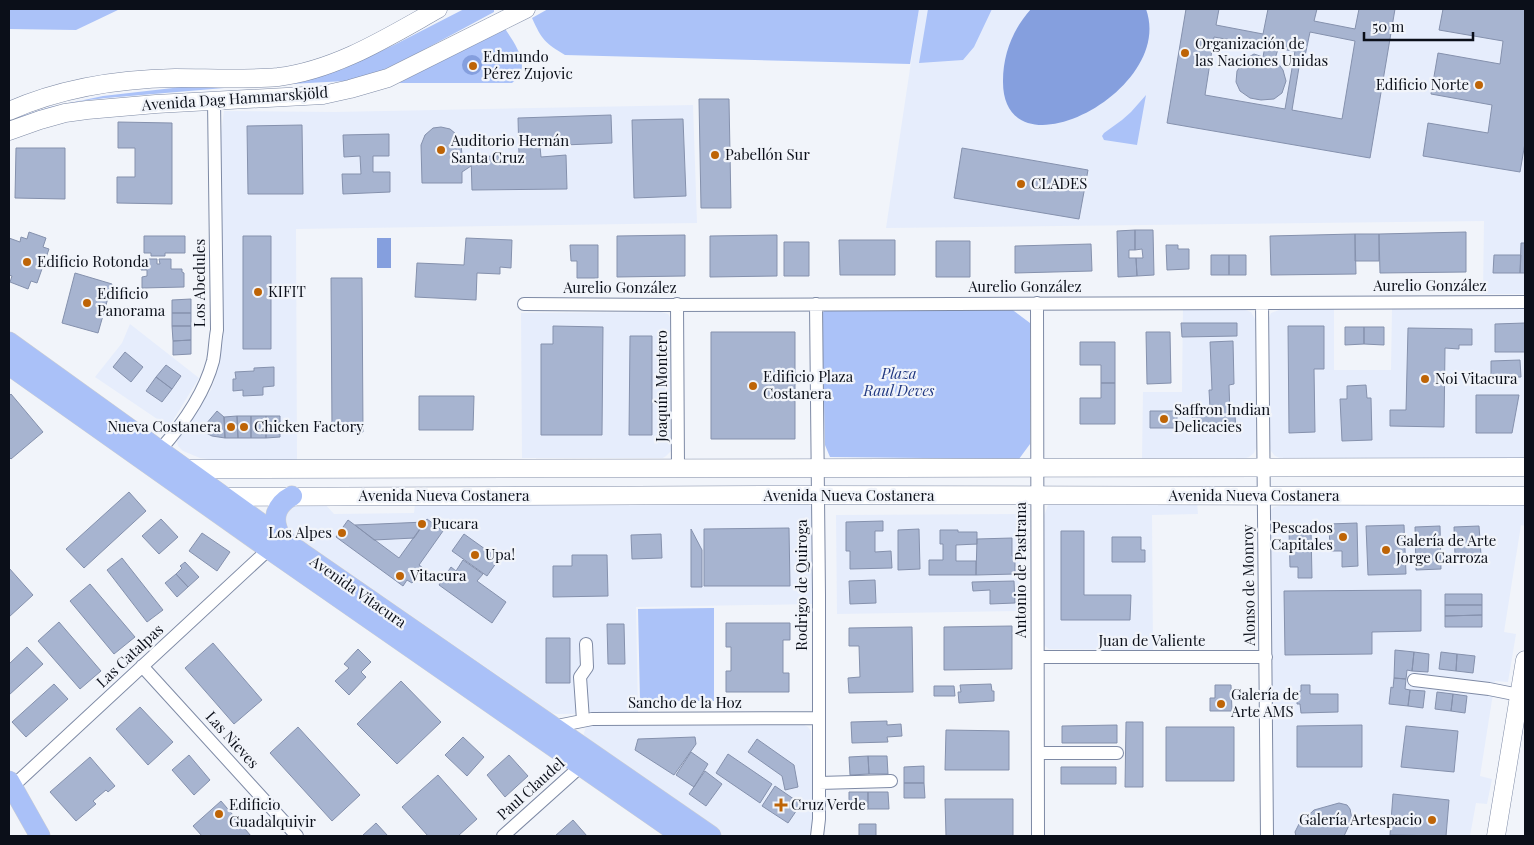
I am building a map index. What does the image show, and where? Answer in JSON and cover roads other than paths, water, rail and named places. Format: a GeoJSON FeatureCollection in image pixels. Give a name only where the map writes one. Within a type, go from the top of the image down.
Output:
{"type":"FeatureCollection","features":[{"type":"Feature","properties":{"kind":"main road","name":"Avenida Dag Hammarskjöld"},"geometry":{"type":"LineString","coordinates":[[9,112],[34,100],[60,92],[109,84],[173,78],[279,77],[302,72],[334,63],[438,9]]}},
{"type":"Feature","properties":{"kind":"main road","name":"Avenida Dag Hammarskjöld"},"geometry":{"type":"LineString","coordinates":[[9,131],[65,113],[110,107],[322,95],[370,84],[388,78],[526,9]]}},
{"type":"Feature","properties":{"kind":"main road","name":"Avenida Vitacura"},"geometry":{"type":"LineString","coordinates":[[9,342],[160,450],[182,476],[224,498],[275,543],[276,546],[283,546],[302,553],[711,836]]}},
{"type":"Feature","properties":{"kind":"main road","name":"Avenida Vitacura"},"geometry":{"type":"LineString","coordinates":[[9,365],[182,476],[581,766],[682,836]]}},
{"type":"Feature","properties":{"kind":"main road","name":"Avenida Nueva Costanera"},"geometry":{"type":"LineString","coordinates":[[182,476],[678,468],[1525,467]]}},
{"type":"Feature","properties":{"kind":"main road"},"geometry":{"type":"LineString","coordinates":[[492,470],[493,484],[502,496]]}},
{"type":"Feature","properties":{"kind":"main road","name":"Avenida Nueva Costanera"},"geometry":{"type":"LineString","coordinates":[[224,498],[292,496],[1525,496]]}},
{"type":"Feature","properties":{"kind":"main road"},"geometry":{"type":"LineString","coordinates":[[275,543],[276,513],[285,500],[292,496]]}},
{"type":"Feature","properties":{"kind":"main road"},"geometry":{"type":"LineString","coordinates":[[1496,836],[1525,660]]}},
{"type":"Feature","properties":{"kind":"main road"},"geometry":{"type":"LineString","coordinates":[[10,784],[40,836]]}},
{"type":"Feature","properties":{"kind":"street","name":"Los Abedules"},"geometry":{"type":"LineString","coordinates":[[160,450],[173,436],[191,410],[204,385],[213,360],[216,330],[214,101]]}},
{"type":"Feature","properties":{"kind":"street","name":"Aurelio González"},"geometry":{"type":"LineString","coordinates":[[524,304],[1525,302]]}},
{"type":"Feature","properties":{"kind":"street","name":"Antonio de Pastrana"},"geometry":{"type":"LineString","coordinates":[[1037,303],[1038,836]]}},
{"type":"Feature","properties":{"kind":"street","name":"Alonso de Monroy"},"geometry":{"type":"LineString","coordinates":[[1262,303],[1267,836]]}},
{"type":"Feature","properties":{"kind":"street","name":"Joaquín Montero"},"geometry":{"type":"LineString","coordinates":[[677,304],[678,468]]}},
{"type":"Feature","properties":{"kind":"street","name":"Rodrigo de Quiroga"},"geometry":{"type":"LineString","coordinates":[[816,304],[819,718],[819,820],[817,836]]}},
{"type":"Feature","properties":{"kind":"street","name":"Las Catalpas"},"geometry":{"type":"LineString","coordinates":[[10,784],[142,666],[275,543]]}},
{"type":"Feature","properties":{"kind":"street"},"geometry":{"type":"LineString","coordinates":[[583,720],[580,677],[587,667],[586,644]]}},
{"type":"Feature","properties":{"kind":"street","name":"Juan de Valiente"},"geometry":{"type":"LineString","coordinates":[[1038,657],[1266,657]]}},
{"type":"Feature","properties":{"kind":"street","name":"Las Nieves"},"geometry":{"type":"LineString","coordinates":[[142,666],[297,836]]}},
{"type":"Feature","properties":{"kind":"street"},"geometry":{"type":"LineString","coordinates":[[1414,680],[1489,689],[1519,695]]}},
{"type":"Feature","properties":{"kind":"street","name":"Sancho de la Hoz"},"geometry":{"type":"LineString","coordinates":[[552,727],[583,720],[819,718]]}},
{"type":"Feature","properties":{"kind":"street"},"geometry":{"type":"LineString","coordinates":[[1038,753],[1117,753]]}},
{"type":"Feature","properties":{"kind":"street","name":"Paul Claudel"},"geometry":{"type":"LineString","coordinates":[[503,836],[581,766]]}},
{"type":"Feature","properties":{"kind":"street"},"geometry":{"type":"LineString","coordinates":[[819,783],[891,781]]}},
{"type":"Feature","properties":{"kind":"place","name":"Organización de las Naciones Unidas"},"geometry":{"type":"Point","coordinates":[1185,53]}},
{"type":"Feature","properties":{"kind":"place","name":"Edmundo Pérez Zujovic"},"geometry":{"type":"Point","coordinates":[473,66]}},
{"type":"Feature","properties":{"kind":"place","name":"Edificio Norte"},"geometry":{"type":"Point","coordinates":[1479,85]}},
{"type":"Feature","properties":{"kind":"place","name":"Auditorio Hernán Santa Cruz"},"geometry":{"type":"Point","coordinates":[441,150]}},
{"type":"Feature","properties":{"kind":"place","name":"Pabellón Sur"},"geometry":{"type":"Point","coordinates":[715,155]}},
{"type":"Feature","properties":{"kind":"place","name":"CLADES"},"geometry":{"type":"Point","coordinates":[1021,184]}},
{"type":"Feature","properties":{"kind":"place","name":"Edificio Rotonda"},"geometry":{"type":"Point","coordinates":[27,262]}},
{"type":"Feature","properties":{"kind":"place","name":"KIFIT"},"geometry":{"type":"Point","coordinates":[258,292]}},
{"type":"Feature","properties":{"kind":"place","name":"Edificio Panorama"},"geometry":{"type":"Point","coordinates":[87,303]}},
{"type":"Feature","properties":{"kind":"place","name":"Noi Vitacura"},"geometry":{"type":"Point","coordinates":[1425,379]}},
{"type":"Feature","properties":{"kind":"place","name":"Edificio Plaza Costanera"},"geometry":{"type":"Point","coordinates":[753,386]}},
{"type":"Feature","properties":{"kind":"place","name":"Saffron Indian Delicacies"},"geometry":{"type":"Point","coordinates":[1164,419]}},
{"type":"Feature","properties":{"kind":"place","name":"Nueva Costanera"},"geometry":{"type":"Point","coordinates":[231,427]}},
{"type":"Feature","properties":{"kind":"place","name":"Chicken Factory"},"geometry":{"type":"Point","coordinates":[244,427]}},
{"type":"Feature","properties":{"kind":"place","name":"Pucara"},"geometry":{"type":"Point","coordinates":[422,524]}},
{"type":"Feature","properties":{"kind":"place","name":"Los Alpes"},"geometry":{"type":"Point","coordinates":[342,533]}},
{"type":"Feature","properties":{"kind":"place","name":"Pescados Capitales"},"geometry":{"type":"Point","coordinates":[1343,537]}},
{"type":"Feature","properties":{"kind":"place","name":"Galería de Arte Jorge Carroza"},"geometry":{"type":"Point","coordinates":[1386,550]}},
{"type":"Feature","properties":{"kind":"place","name":"Upa!"},"geometry":{"type":"Point","coordinates":[475,555]}},
{"type":"Feature","properties":{"kind":"place","name":"Vitacura"},"geometry":{"type":"Point","coordinates":[400,576]}},
{"type":"Feature","properties":{"kind":"place","name":"Galería de Arte AMS"},"geometry":{"type":"Point","coordinates":[1221,704]}},
{"type":"Feature","properties":{"kind":"place","name":"Cruz Verde"},"geometry":{"type":"Point","coordinates":[781,805]}},
{"type":"Feature","properties":{"kind":"place","name":"Edificio Guadalquivir"},"geometry":{"type":"Point","coordinates":[219,814]}},
{"type":"Feature","properties":{"kind":"place","name":"Galería Artespacio"},"geometry":{"type":"Point","coordinates":[1432,820]}},
{"type":"Feature","properties":{"kind":"park label","name":"Plaza Raul Deves"},"geometry":{"type":"Point","coordinates":[899,382]}}]}
